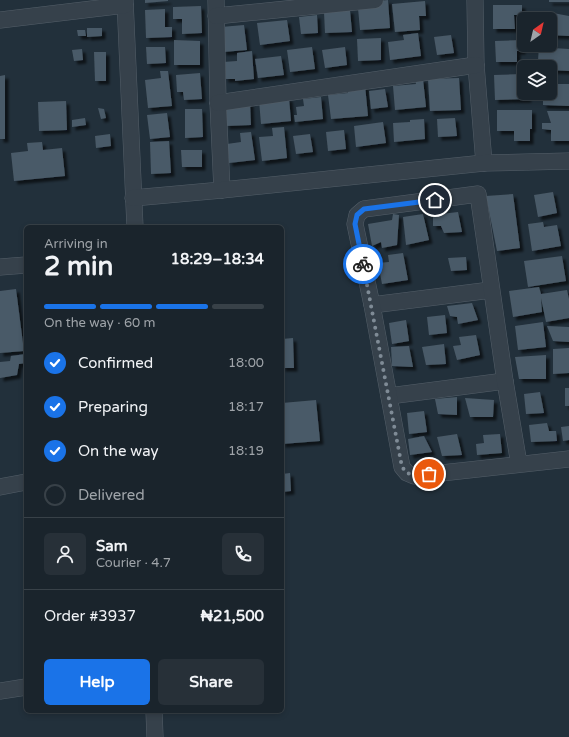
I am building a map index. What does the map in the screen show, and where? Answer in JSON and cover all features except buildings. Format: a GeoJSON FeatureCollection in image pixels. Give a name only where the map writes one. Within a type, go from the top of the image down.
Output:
{"type":"FeatureCollection","features":[{"type":"Feature","properties":{"kind":"street"},"geometry":{"type":"LineString","coordinates":[[216,0],[218,103],[222,190]]}},
{"type":"Feature","properties":{"kind":"street"},"geometry":{"type":"LineString","coordinates":[[216,16],[304,3],[370,0]]}},
{"type":"Feature","properties":{"kind":"street"},"geometry":{"type":"LineString","coordinates":[[475,0],[476,65],[484,163]]}},
{"type":"Feature","properties":{"kind":"street"},"geometry":{"type":"LineString","coordinates":[[0,20],[125,3],[135,225]]}},
{"type":"Feature","properties":{"kind":"street"},"geometry":{"type":"LineString","coordinates":[[218,103],[476,65]]}},
{"type":"Feature","properties":{"kind":"street"},"geometry":{"type":"LineString","coordinates":[[133,198],[484,163],[569,161]]}},
{"type":"Feature","properties":{"kind":"street"},"geometry":{"type":"LineString","coordinates":[[519,464],[504,381],[478,194],[364,209],[357,215],[355,224],[372,305],[402,467],[407,473],[414,476],[569,459]]}},
{"type":"Feature","properties":{"kind":"street"},"geometry":{"type":"LineString","coordinates":[[0,267],[24,266]]}},
{"type":"Feature","properties":{"kind":"street"},"geometry":{"type":"LineString","coordinates":[[372,305],[491,290]]}},
{"type":"Feature","properties":{"kind":"street"},"geometry":{"type":"LineString","coordinates":[[389,396],[504,381]]}},
{"type":"Feature","properties":{"kind":"street"},"geometry":{"type":"LineString","coordinates":[[0,487],[24,482]]}},
{"type":"Feature","properties":{"kind":"street"},"geometry":{"type":"LineString","coordinates":[[0,691],[24,687]]}},
{"type":"Feature","properties":{"kind":"street"},"geometry":{"type":"LineString","coordinates":[[154,713],[155,737]]}},
{"type":"Feature","properties":{"kind":"way so far"},"geometry":{"type":"LineString","coordinates":[[363,264],[402,467],[407,473],[414,476],[429,474]]}},
{"type":"Feature","properties":{"kind":"route"},"geometry":{"type":"LineString","coordinates":[[363,264],[355,224],[357,215],[364,209],[435,200]]}}]}
